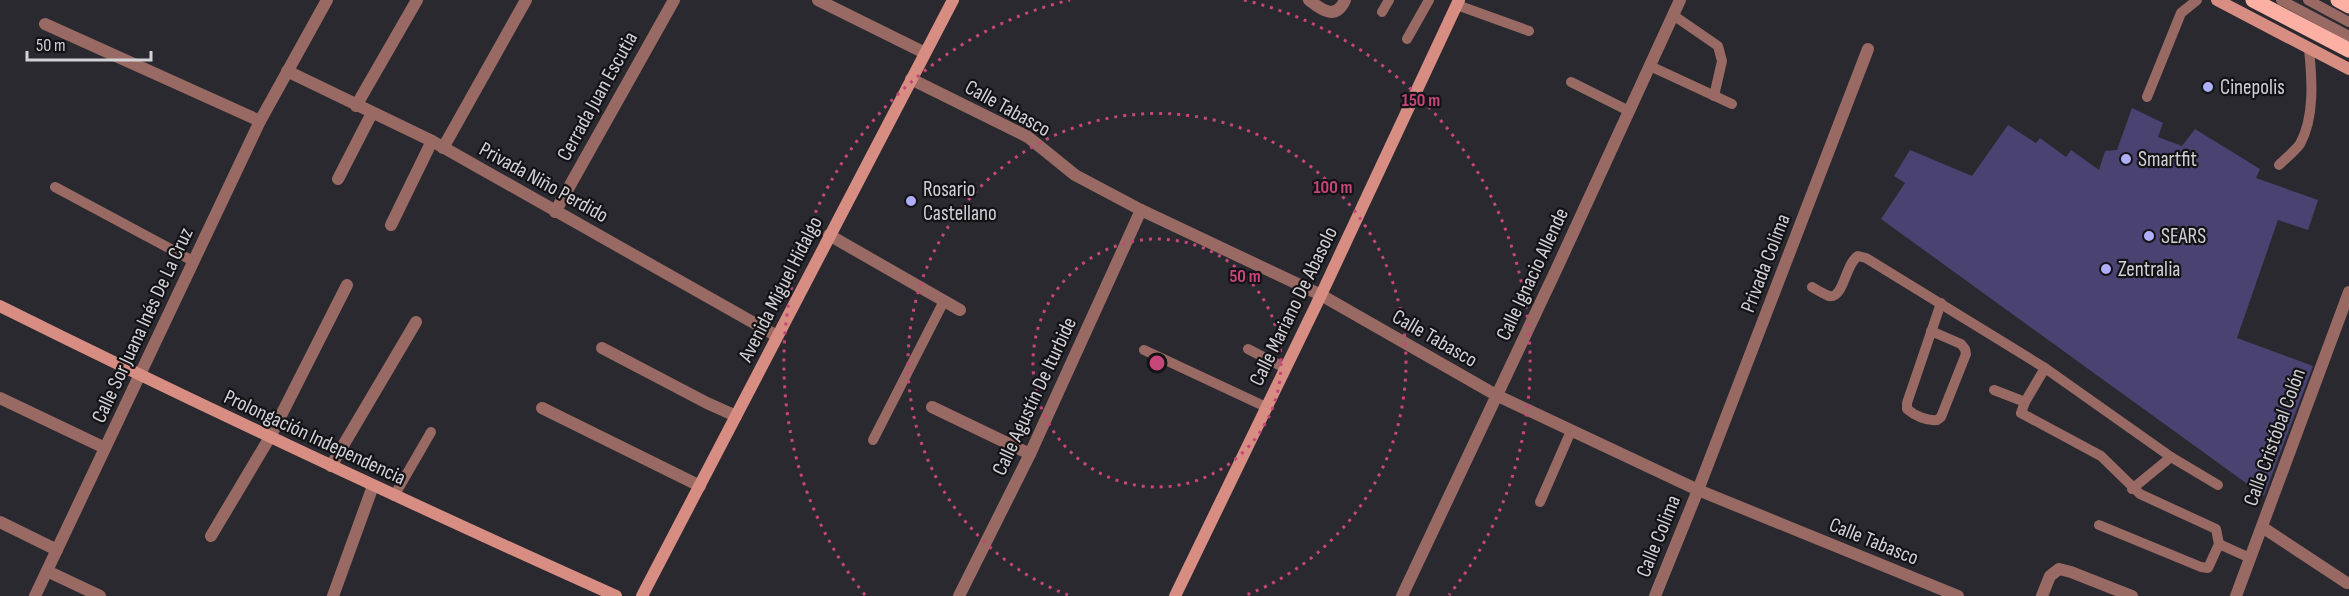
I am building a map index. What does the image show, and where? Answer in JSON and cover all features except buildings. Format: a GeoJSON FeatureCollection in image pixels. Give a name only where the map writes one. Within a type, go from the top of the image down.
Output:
{"type":"FeatureCollection","features":[{"type":"Feature","properties":{"kind":"main road"},"geometry":{"type":"LineString","coordinates":[[2253,0],[2349,50]]}},
{"type":"Feature","properties":{"kind":"main road"},"geometry":{"type":"LineString","coordinates":[[2338,0],[2349,6]]}},
{"type":"Feature","properties":{"kind":"street","name":"Calle Sor Juana Inés De La Cruz"},"geometry":{"type":"LineString","coordinates":[[35,596],[260,121],[327,0]]}},
{"type":"Feature","properties":{"kind":"street"},"geometry":{"type":"LineString","coordinates":[[356,106],[417,0]]}},
{"type":"Feature","properties":{"kind":"street"},"geometry":{"type":"LineString","coordinates":[[391,225],[526,0]]}},
{"type":"Feature","properties":{"kind":"street","name":"Cerrada Juan Escutia"},"geometry":{"type":"LineString","coordinates":[[555,212],[674,0]]}},
{"type":"Feature","properties":{"kind":"street"},"geometry":{"type":"LineString","coordinates":[[818,0],[925,53]]}},
{"type":"Feature","properties":{"kind":"street","name":"Avenida Miguel Hidalgo"},"geometry":{"type":"LineString","coordinates":[[642,596],[953,0]]}},
{"type":"Feature","properties":{"kind":"street"},"geometry":{"type":"LineString","coordinates":[[1309,0],[1331,12],[1336,12],[1340,10],[1345,0]]}},
{"type":"Feature","properties":{"kind":"street","name":"Calle Ignacio Allende"},"geometry":{"type":"LineString","coordinates":[[1402,596],[1680,0]]}},
{"type":"Feature","properties":{"kind":"street"},"geometry":{"type":"LineString","coordinates":[[2217,0],[2349,69]]}},
{"type":"Feature","properties":{"kind":"street","name":"Calle Mariano De Abasolo"},"geometry":{"type":"LineString","coordinates":[[1175,596],[1321,295],[1458,2]]}},
{"type":"Feature","properties":{"kind":"street"},"geometry":{"type":"LineString","coordinates":[[45,24],[260,121]]}},
{"type":"Feature","properties":{"kind":"street","name":"Privada Colima"},"geometry":{"type":"LineString","coordinates":[[1698,490],[1868,49]]}},
{"type":"Feature","properties":{"kind":"street","name":"Privada Niño Perdido"},"geometry":{"type":"LineString","coordinates":[[287,72],[438,144],[777,336]]}},
{"type":"Feature","properties":{"kind":"street","name":"Calle Tabasco"},"geometry":{"type":"LineString","coordinates":[[911,79],[1028,137],[1075,175],[1141,210],[1321,295],[1496,395],[1698,490],[1958,596]]}},
{"type":"Feature","properties":{"kind":"street"},"geometry":{"type":"LineString","coordinates":[[338,179],[372,113]]}},
{"type":"Feature","properties":{"kind":"street","name":"Calle Agustín De Iturbide"},"geometry":{"type":"LineString","coordinates":[[959,596],[1030,454],[1141,210]]}},
{"type":"Feature","properties":{"kind":"street"},"geometry":{"type":"LineString","coordinates":[[830,235],[960,310]]}},
{"type":"Feature","properties":{"kind":"street"},"geometry":{"type":"LineString","coordinates":[[211,536],[270,437],[347,285]]}},
{"type":"Feature","properties":{"kind":"street","name":"Calle Cristóbal Colón"},"geometry":{"type":"LineString","coordinates":[[2236,596],[2349,292]]}},
{"type":"Feature","properties":{"kind":"street","name":"Prolongación Independencia"},"geometry":{"type":"LineString","coordinates":[[0,306],[394,496],[616,596]]}},
{"type":"Feature","properties":{"kind":"street"},"geometry":{"type":"LineString","coordinates":[[331,466],[416,322]]}},
{"type":"Feature","properties":{"kind":"street"},"geometry":{"type":"LineString","coordinates":[[602,348],[706,403],[736,416]]}},
{"type":"Feature","properties":{"kind":"street"},"geometry":{"type":"LineString","coordinates":[[0,398],[105,448]]}},
{"type":"Feature","properties":{"kind":"street"},"geometry":{"type":"LineString","coordinates":[[932,407],[1030,454]]}},
{"type":"Feature","properties":{"kind":"street"},"geometry":{"type":"LineString","coordinates":[[542,408],[700,486]]}},
{"type":"Feature","properties":{"kind":"street"},"geometry":{"type":"LineString","coordinates":[[333,596],[373,486]]}},
{"type":"Feature","properties":{"kind":"street","name":"Calle Colima"},"geometry":{"type":"LineString","coordinates":[[1655,596],[1698,490]]}},
{"type":"Feature","properties":{"kind":"street"},"geometry":{"type":"LineString","coordinates":[[0,522],[57,550]]}},
{"type":"Feature","properties":{"kind":"street"},"geometry":{"type":"LineString","coordinates":[[2262,527],[2347,583]]}},
{"type":"Feature","properties":{"kind":"street"},"geometry":{"type":"LineString","coordinates":[[2042,596],[2050,576],[2059,569],[2132,596]]}},
{"type":"Feature","properties":{"kind":"street"},"geometry":{"type":"LineString","coordinates":[[47,571],[100,596]]}},
{"type":"Feature","properties":{"kind":"lane"},"geometry":{"type":"LineString","coordinates":[[1382,12],[1389,0]]}},
{"type":"Feature","properties":{"kind":"lane"},"geometry":{"type":"LineString","coordinates":[[1407,39],[1429,0]]}},
{"type":"Feature","properties":{"kind":"lane"},"geometry":{"type":"LineString","coordinates":[[2146,97],[2181,13],[2197,0]]}},
{"type":"Feature","properties":{"kind":"lane"},"geometry":{"type":"LineString","coordinates":[[2281,0],[2349,36]]}},
{"type":"Feature","properties":{"kind":"lane"},"geometry":{"type":"LineString","coordinates":[[2308,0],[2349,22]]}},
{"type":"Feature","properties":{"kind":"lane"},"geometry":{"type":"LineString","coordinates":[[1458,2],[1529,31]]}},
{"type":"Feature","properties":{"kind":"lane"},"geometry":{"type":"LineString","coordinates":[[1673,15],[1718,46],[1722,61],[1714,96]]}},
{"type":"Feature","properties":{"kind":"lane"},"geometry":{"type":"LineString","coordinates":[[2279,165],[2299,144],[2310,112],[2312,87],[2309,49]]}},
{"type":"Feature","properties":{"kind":"lane"},"geometry":{"type":"LineString","coordinates":[[1650,66],[1732,104]]}},
{"type":"Feature","properties":{"kind":"lane"},"geometry":{"type":"LineString","coordinates":[[1571,82],[1629,111]]}},
{"type":"Feature","properties":{"kind":"lane"},"geometry":{"type":"LineString","coordinates":[[55,187],[193,261]]}},
{"type":"Feature","properties":{"kind":"lane"},"geometry":{"type":"LineString","coordinates":[[1812,287],[1830,296],[1835,296],[1841,290],[1851,261],[1858,256],[1866,258],[2045,368],[2171,457],[2218,485]]}},
{"type":"Feature","properties":{"kind":"lane"},"geometry":{"type":"LineString","coordinates":[[873,440],[944,301]]}},
{"type":"Feature","properties":{"kind":"lane"},"geometry":{"type":"LineString","coordinates":[[1931,331],[1961,344],[1966,354],[1941,417],[1931,421],[1912,413],[1907,409],[1907,403],[1931,331],[1941,303]]}},
{"type":"Feature","properties":{"kind":"lane"},"geometry":{"type":"LineString","coordinates":[[1248,349],[1285,368]]}},
{"type":"Feature","properties":{"kind":"lane"},"geometry":{"type":"LineString","coordinates":[[1144,350],[1266,407]]}},
{"type":"Feature","properties":{"kind":"lane"},"geometry":{"type":"LineString","coordinates":[[2045,368],[2021,413],[2102,456],[2132,489],[2216,529],[2219,544],[2208,568],[2100,525]]}},
{"type":"Feature","properties":{"kind":"lane"},"geometry":{"type":"LineString","coordinates":[[1994,390],[2025,402]]}},
{"type":"Feature","properties":{"kind":"lane"},"geometry":{"type":"LineString","coordinates":[[1540,502],[1571,431]]}},
{"type":"Feature","properties":{"kind":"lane"},"geometry":{"type":"LineString","coordinates":[[394,496],[430,432]]}},
{"type":"Feature","properties":{"kind":"lane"},"geometry":{"type":"LineString","coordinates":[[2132,489],[2171,457]]}},
{"type":"Feature","properties":{"kind":"lane"},"geometry":{"type":"LineString","coordinates":[[2219,544],[2250,558]]}},
{"type":"Feature","properties":{"kind":"place","name":"Cinepolis"},"geometry":{"type":"Point","coordinates":[2208,87]}},
{"type":"Feature","properties":{"kind":"place","name":"Smartfit"},"geometry":{"type":"Point","coordinates":[2126,159]}},
{"type":"Feature","properties":{"kind":"place","name":"Rosario Castellano"},"geometry":{"type":"Point","coordinates":[911,201]}},
{"type":"Feature","properties":{"kind":"place","name":"SEARS"},"geometry":{"type":"Point","coordinates":[2149,236]}},
{"type":"Feature","properties":{"kind":"place","name":"Zentralia"},"geometry":{"type":"Point","coordinates":[2106,269]}}]}
